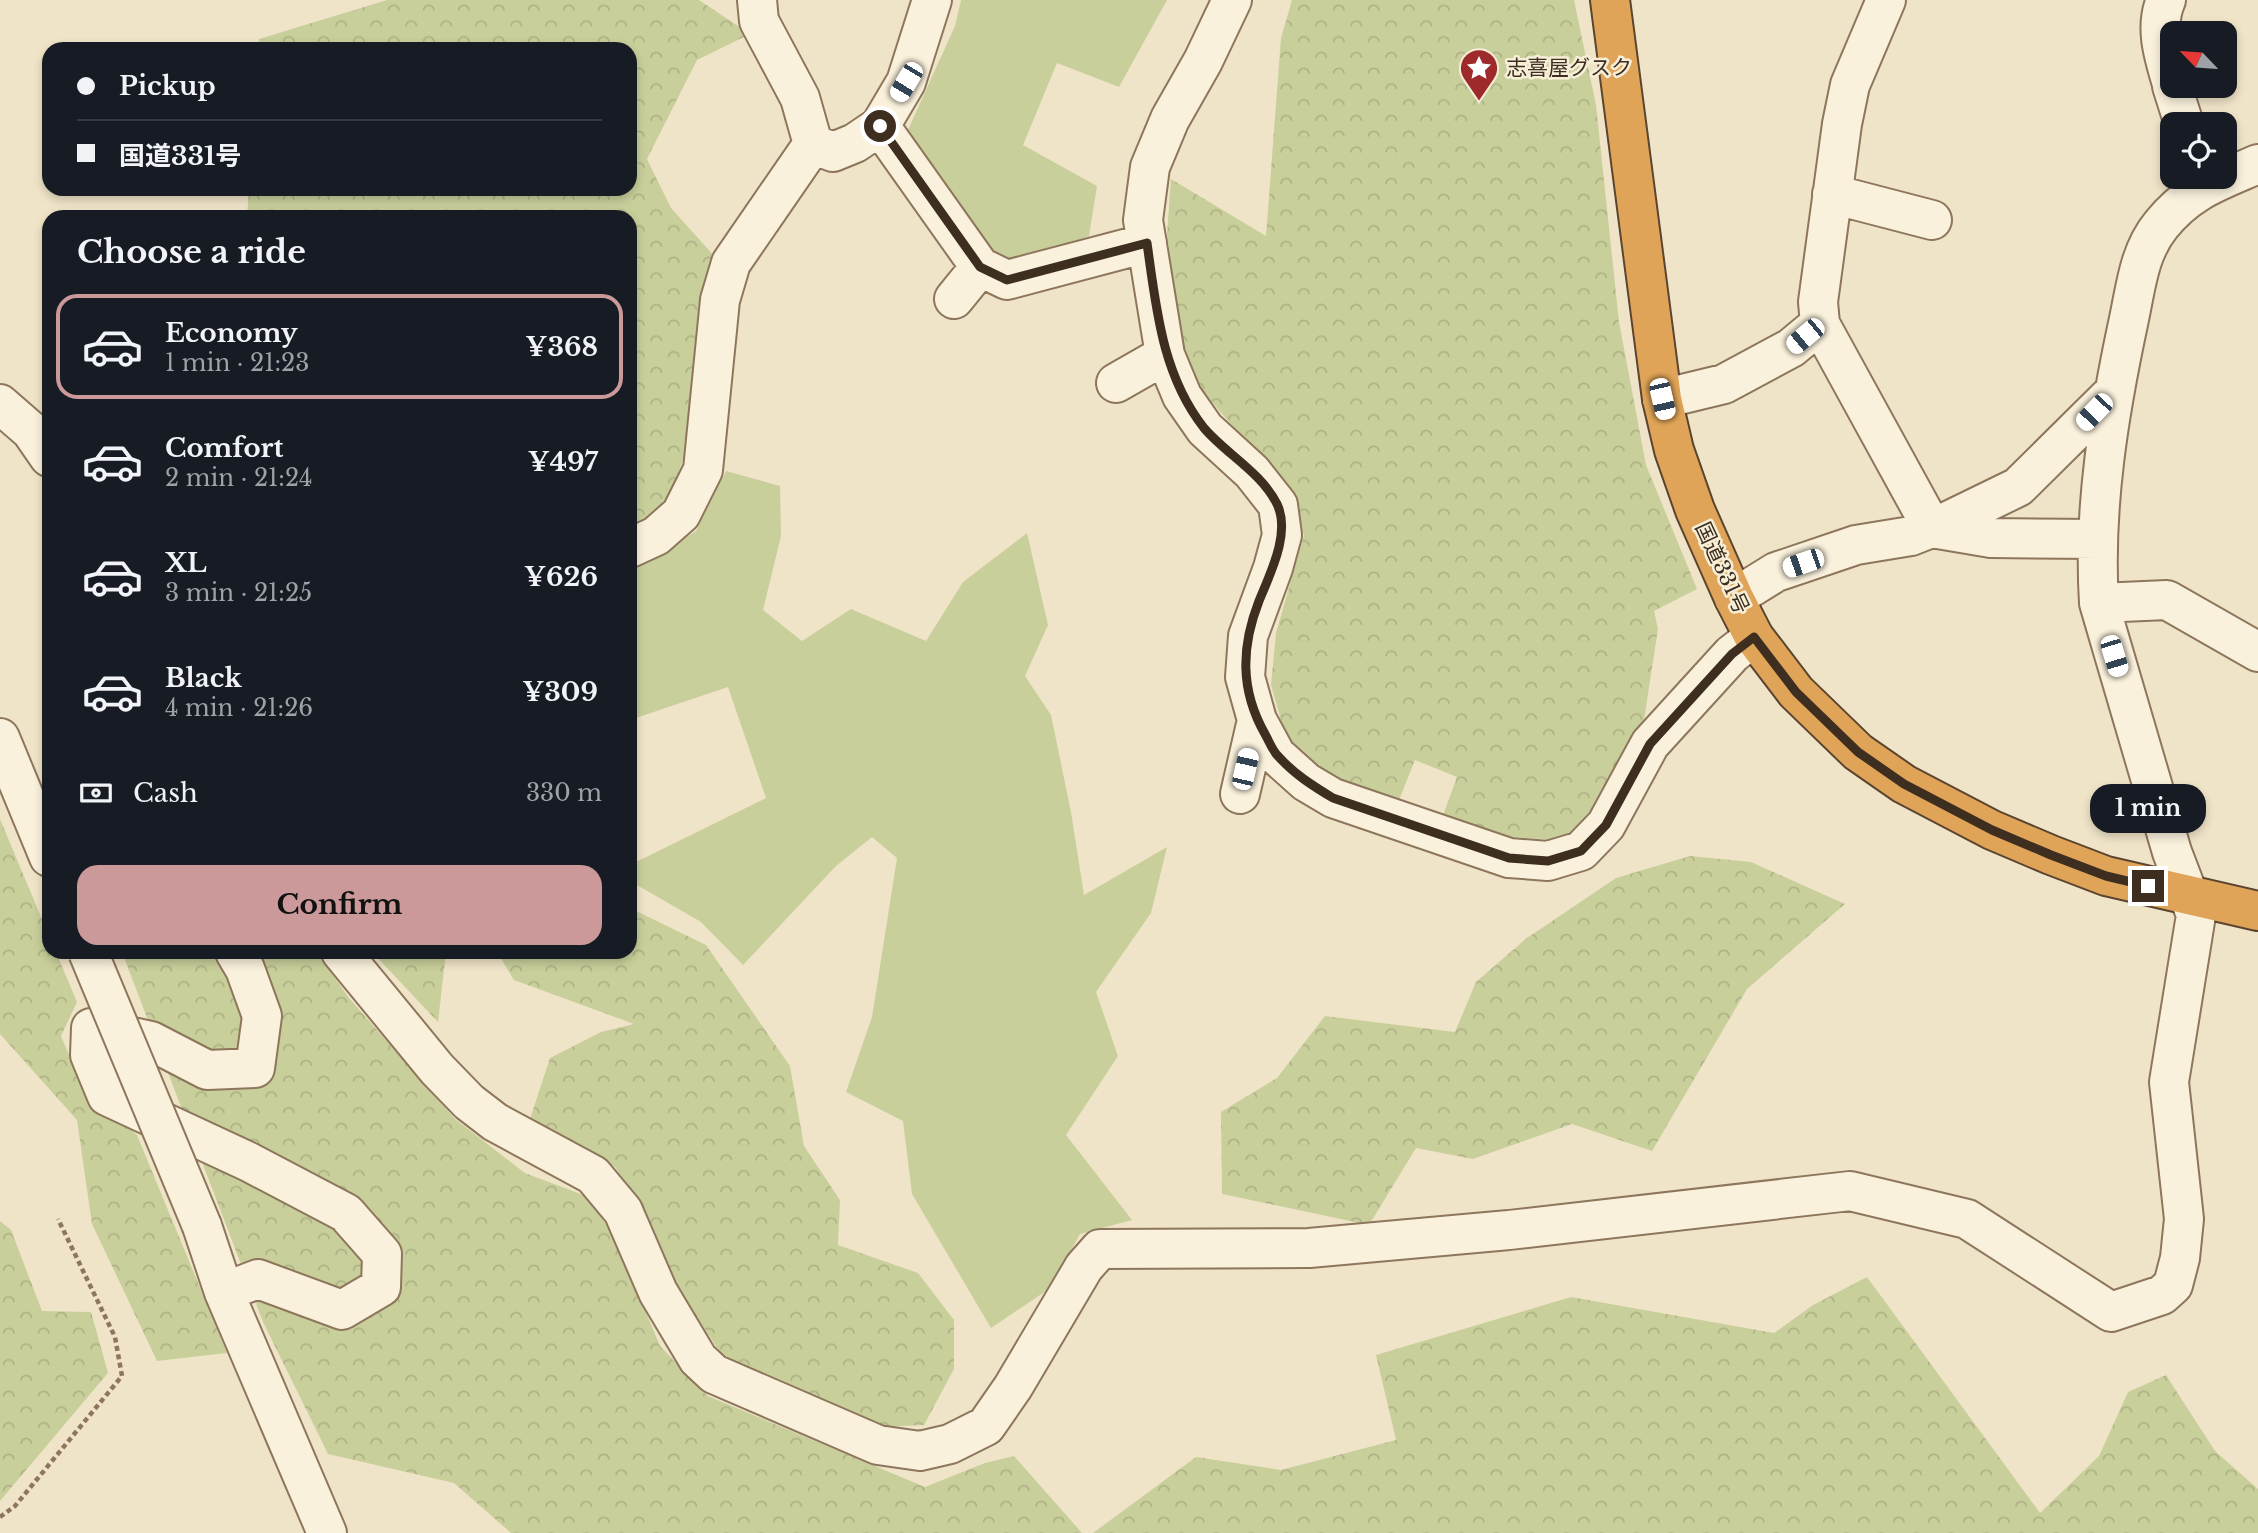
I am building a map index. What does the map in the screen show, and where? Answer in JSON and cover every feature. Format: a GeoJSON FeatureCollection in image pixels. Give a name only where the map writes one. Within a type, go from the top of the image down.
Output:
{"type":"FeatureCollection","features":[{"type":"Feature","properties":{"kind":"highway","name":"国道331号"},"geometry":{"type":"LineString","coordinates":[[1610,0],[1662,399],[1674,450],[1695,510],[1754,637],[1796,692],[1858,752],[1904,784],[1992,830],[2106,876],[2258,911]]}},
{"type":"Feature","properties":{"kind":"street"},"geometry":{"type":"LineString","coordinates":[[757,0],[759,21],[800,98],[813,144]]}},
{"type":"Feature","properties":{"kind":"street"},"geometry":{"type":"LineString","coordinates":[[813,144],[833,152],[855,143],[880,126],[906,82],[932,0]]}},
{"type":"Feature","properties":{"kind":"street"},"geometry":{"type":"LineString","coordinates":[[1232,0],[1203,61],[1170,119],[1150,167],[1143,220],[1165,355],[1182,396],[1205,429],[1252,472],[1278,505],[1282,535],[1248,636],[1245,677],[1257,720],[1276,755],[1306,782],[1333,798],[1509,858],[1548,861],[1581,851],[1606,825],[1650,744],[1732,654],[1754,637]]}},
{"type":"Feature","properties":{"kind":"street"},"geometry":{"type":"LineString","coordinates":[[1886,0],[1850,85],[1842,124],[1818,302],[1820,324],[1932,528]]}},
{"type":"Feature","properties":{"kind":"street"},"geometry":{"type":"LineString","coordinates":[[2161,21],[2161,11],[2166,0]]}},
{"type":"Feature","properties":{"kind":"street"},"geometry":{"type":"LineString","coordinates":[[880,126],[980,267],[1007,280],[1147,243]]}},
{"type":"Feature","properties":{"kind":"street"},"geometry":{"type":"LineString","coordinates":[[637,545],[656,536],[681,514],[704,470],[720,300],[731,263],[813,144]]}},
{"type":"Feature","properties":{"kind":"street"},"geometry":{"type":"LineString","coordinates":[[2237,171],[2258,164]]}},
{"type":"Feature","properties":{"kind":"street"},"geometry":{"type":"LineString","coordinates":[[347,959],[437,1069],[469,1102],[495,1122],[593,1175],[623,1211],[658,1292],[698,1359],[714,1374],[878,1445],[920,1451],[950,1444],[986,1426],[1013,1387],[1084,1267],[1100,1249],[1309,1248],[1509,1230],[1850,1191],[1967,1220],[2111,1312],[2162,1295],[2173,1285],[2180,1258],[2184,1219],[2169,1082],[2196,915],[2172,852],[2099,603],[2096,566],[2112,394],[2143,252],[2159,227],[2195,189]]}},
{"type":"Feature","properties":{"kind":"street"},"geometry":{"type":"LineString","coordinates":[[1832,194],[1932,220]]}},
{"type":"Feature","properties":{"kind":"street"},"geometry":{"type":"LineString","coordinates":[[954,299],[980,267]]}},
{"type":"Feature","properties":{"kind":"street"},"geometry":{"type":"LineString","coordinates":[[1662,399],[1724,384],[1791,348],[1820,324]]}},
{"type":"Feature","properties":{"kind":"street"},"geometry":{"type":"LineString","coordinates":[[1116,383],[1165,355]]}},
{"type":"Feature","properties":{"kind":"street"},"geometry":{"type":"LineString","coordinates":[[1734,598],[1776,572],[1856,545],[1911,536],[2018,487],[2112,394]]}},
{"type":"Feature","properties":{"kind":"street"},"geometry":{"type":"LineString","coordinates":[[0,404],[31,431],[42,447]]}},
{"type":"Feature","properties":{"kind":"street"},"geometry":{"type":"LineString","coordinates":[[1932,528],[1991,538],[2098,539]]}},
{"type":"Feature","properties":{"kind":"street"},"geometry":{"type":"LineString","coordinates":[[2099,603],[2166,600],[2258,652]]}},
{"type":"Feature","properties":{"kind":"street"},"geometry":{"type":"LineString","coordinates":[[1240,794],[1257,720]]}},
{"type":"Feature","properties":{"kind":"street"},"geometry":{"type":"LineString","coordinates":[[0,738],[42,840]]}},
{"type":"Feature","properties":{"kind":"street"},"geometry":{"type":"LineString","coordinates":[[91,959],[202,1226],[224,1292],[327,1533]]}},
{"type":"Feature","properties":{"kind":"street"},"geometry":{"type":"LineString","coordinates":[[224,1292],[258,1279],[342,1310],[381,1287],[382,1254],[346,1213],[249,1162],[107,1096],[90,1055],[92,1028],[151,1041],[207,1070],[255,1068],[262,1016],[245,969],[239,959]]}},
{"type":"Feature","properties":{"kind":"path"},"geometry":{"type":"LineString","coordinates":[[0,1517],[15,1506],[122,1376],[115,1337],[58,1219]]}},
{"type":"Feature","properties":{"kind":"green space"},"geometry":{"type":"Polygon","coordinates":[[[387,0],[699,0],[750,34],[697,60],[647,159],[671,208],[716,258],[689,444],[665,508],[637,526],[637,210],[248,210],[248,196],[637,196],[637,42],[260,42],[259,39],[387,0]]]}},
{"type":"Feature","properties":{"kind":"green space"},"geometry":{"type":"Polygon","coordinates":[[[961,0],[1167,0],[1119,87],[1057,63],[1023,145],[1097,186],[1089,236],[1022,260],[995,256],[907,132],[955,26],[961,0]]]}},
{"type":"Feature","properties":{"kind":"green space"},"geometry":{"type":"Polygon","coordinates":[[[1292,0],[1574,0],[1596,105],[1619,322],[1646,465],[1697,589],[1654,611],[1658,629],[1644,720],[1594,820],[1559,840],[1507,837],[1442,818],[1457,777],[1415,760],[1397,805],[1341,784],[1287,741],[1271,685],[1276,633],[1304,535],[1291,494],[1193,380],[1177,318],[1167,234],[1171,179],[1266,236],[1281,38],[1292,0]]]}},
{"type":"Feature","properties":{"kind":"green space"},"geometry":{"type":"Polygon","coordinates":[[[726,471],[780,486],[781,536],[763,610],[802,641],[851,609],[926,641],[963,582],[1027,533],[1048,625],[1025,676],[1051,715],[1071,812],[1084,895],[1167,847],[1151,913],[1096,992],[1118,1056],[1066,1135],[1132,1220],[1080,1234],[1049,1289],[991,1328],[912,1194],[903,1121],[846,1092],[872,1017],[897,858],[872,837],[836,866],[743,965],[701,922],[637,885],[637,862],[766,798],[728,687],[637,718],[637,564],[646,562],[696,531],[726,471]]]}},
{"type":"Feature","properties":{"kind":"green space"},"geometry":{"type":"Polygon","coordinates":[[[0,819],[42,919],[42,959],[59,959],[77,1002],[61,1036],[84,1090],[137,1135],[227,1353],[157,1361],[92,1224],[77,1120],[0,1034],[0,819]]]}},
{"type":"Feature","properties":{"kind":"green space"},"geometry":{"type":"Polygon","coordinates":[[[1690,856],[1751,862],[1845,904],[1747,989],[1652,1151],[1572,1124],[1473,1159],[1416,1148],[1369,1225],[1222,1194],[1221,1112],[1277,1078],[1325,1016],[1455,1032],[1476,982],[1527,938],[1616,878],[1690,856]]]}},
{"type":"Feature","properties":{"kind":"green space"},"geometry":{"type":"Polygon","coordinates":[[[637,911],[706,945],[790,1066],[804,1146],[840,1200],[838,1245],[918,1273],[954,1320],[954,1369],[924,1425],[878,1427],[794,1397],[722,1355],[672,1281],[647,1218],[615,1167],[529,1122],[550,1058],[601,1032],[634,1024],[514,980],[501,959],[637,959],[637,911]]]}},
{"type":"Feature","properties":{"kind":"green space"},"geometry":{"type":"Polygon","coordinates":[[[125,959],[322,959],[349,998],[455,1119],[525,1173],[586,1196],[614,1236],[660,1346],[708,1396],[925,1487],[985,1463],[1014,1456],[1082,1533],[511,1533],[454,1483],[328,1454],[263,1322],[125,959]]]}},
{"type":"Feature","properties":{"kind":"green space"},"geometry":{"type":"Polygon","coordinates":[[[379,959],[445,959],[438,1022],[379,959]]]}},
{"type":"Feature","properties":{"kind":"green space"},"geometry":{"type":"Polygon","coordinates":[[[0,1221],[11,1230],[42,1311],[91,1312],[108,1373],[0,1501],[0,1221]]]}},
{"type":"Feature","properties":{"kind":"green space"},"geometry":{"type":"Polygon","coordinates":[[[1867,1277],[2040,1513],[2099,1456],[2128,1392],[2166,1375],[2215,1451],[2258,1489],[2258,1533],[1093,1533],[1196,1457],[1281,1470],[1396,1440],[1376,1355],[1571,1297],[1774,1333],[1813,1305],[1867,1277]]]}},
{"type":"Feature","properties":{"kind":"place","name":"志喜屋グスク"},"geometry":{"type":"Point","coordinates":[1479,102]}},
{"type":"Feature","properties":{"kind":"route"},"geometry":{"type":"LineString","coordinates":[[880,126],[980,267],[1007,280],[1147,243],[1165,355],[1182,396],[1205,429],[1252,472],[1278,505],[1282,535],[1248,636],[1245,677],[1257,720],[1276,755],[1306,782],[1333,798],[1509,858],[1548,861],[1581,851],[1606,825],[1650,744],[1732,654],[1754,637],[1796,692],[1858,752],[1904,784],[1992,830],[2051,855],[2106,876],[2148,886]]}}]}
